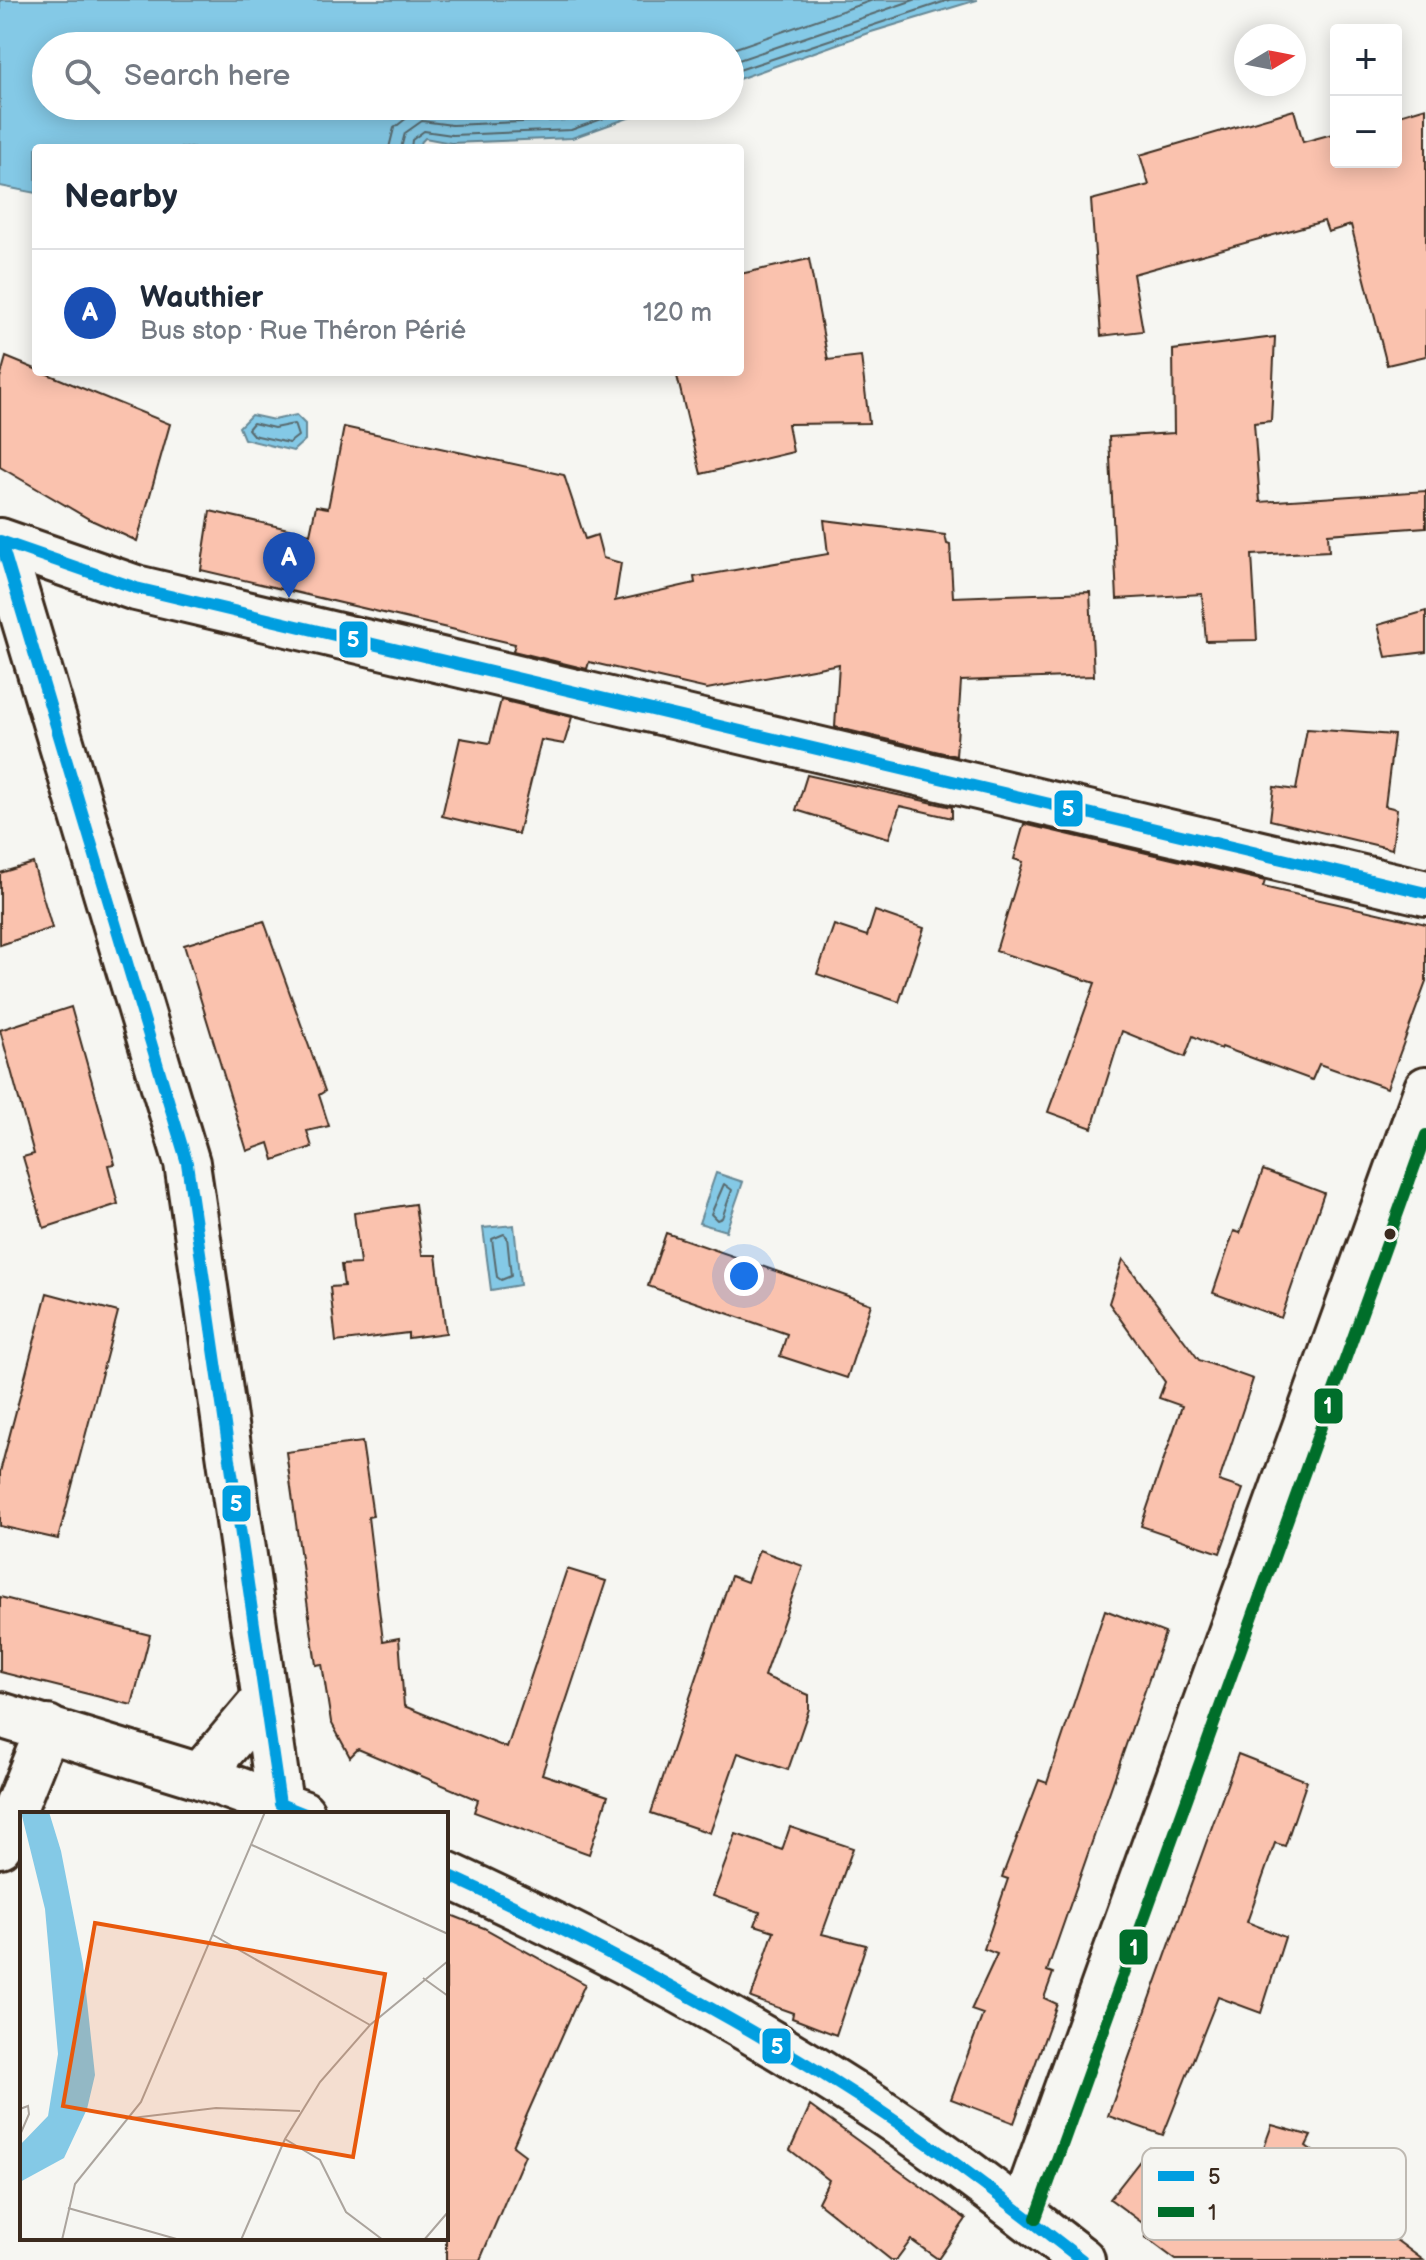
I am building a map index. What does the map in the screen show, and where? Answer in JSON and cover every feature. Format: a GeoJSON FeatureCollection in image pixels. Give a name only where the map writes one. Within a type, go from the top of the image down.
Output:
{"type":"FeatureCollection","features":[{"type":"Feature","properties":{"kind":"street"},"geometry":{"type":"LineString","coordinates":[[1,542],[136,588],[1426,893]]}},
{"type":"Feature","properties":{"kind":"street"},"geometry":{"type":"LineString","coordinates":[[1,542],[187,1163],[264,1700],[292,1809]]}},
{"type":"Feature","properties":{"kind":"street"},"geometry":{"type":"LineString","coordinates":[[1021,2213],[1426,1088]]}},
{"type":"Feature","properties":{"kind":"street"},"geometry":{"type":"LineString","coordinates":[[200,1776],[264,1700]]}},
{"type":"Feature","properties":{"kind":"street"},"geometry":{"type":"LineString","coordinates":[[0,1715],[48,1727],[292,1809]]}},
{"type":"Feature","properties":{"kind":"street"},"geometry":{"type":"LineString","coordinates":[[0,1846],[48,1727]]}},
{"type":"Feature","properties":{"kind":"street"},"geometry":{"type":"LineString","coordinates":[[448,1875],[526,1910],[756,2035],[864,2100],[1082,2260]]}},
{"type":"Feature","properties":{"kind":"water"},"geometry":{"type":"Polygon","coordinates":[[[0,0],[977,0],[868,33],[744,77],[744,32],[32,32],[32,120],[623,120],[572,138],[451,143],[425,138],[420,144],[32,144],[32,192],[0,186],[0,0]]]}},
{"type":"Feature","properties":{"kind":"water"},"geometry":{"type":"Polygon","coordinates":[[[251,415],[274,420],[296,415],[305,424],[305,440],[293,451],[244,439],[239,427],[251,415]]]}},
{"type":"Feature","properties":{"kind":"water"},"geometry":{"type":"Polygon","coordinates":[[[716,1173],[743,1182],[726,1231],[699,1223],[716,1173]]]}},
{"type":"Feature","properties":{"kind":"water"},"geometry":{"type":"Polygon","coordinates":[[[514,1225],[520,1285],[491,1290],[483,1228],[514,1225]]]}},
{"type":"Feature","properties":{"kind":"building"},"geometry":{"type":"Polygon","coordinates":[[[1426,107],[1426,356],[1387,365],[1351,225],[1328,232],[1324,221],[1133,274],[1143,331],[1101,336],[1091,200],[1149,185],[1140,155],[1294,110],[1303,142],[1330,135],[1330,168],[1402,168],[1402,114],[1426,107]]]}},
{"type":"Feature","properties":{"kind":"building"},"geometry":{"type":"Polygon","coordinates":[[[809,259],[828,360],[861,356],[869,423],[788,424],[793,452],[701,474],[677,376],[744,376],[744,273],[809,259]]]}},
{"type":"Feature","properties":{"kind":"building"},"geometry":{"type":"Polygon","coordinates":[[[1275,337],[1271,421],[1254,423],[1260,502],[1426,491],[1426,527],[1328,534],[1329,551],[1252,555],[1257,640],[1206,641],[1202,594],[1117,599],[1109,437],[1174,433],[1173,350],[1275,337]]]}},
{"type":"Feature","properties":{"kind":"building"},"geometry":{"type":"Polygon","coordinates":[[[6,357],[32,368],[32,376],[53,376],[170,424],[137,541],[89,519],[0,467],[0,378],[6,357]]]}},
{"type":"Feature","properties":{"kind":"building"},"geometry":{"type":"Polygon","coordinates":[[[344,427],[564,475],[585,539],[597,535],[603,558],[621,563],[615,601],[695,583],[694,577],[828,554],[824,520],[945,535],[950,545],[953,597],[1090,592],[1094,676],[961,681],[956,756],[835,727],[839,664],[707,689],[589,662],[587,669],[513,651],[515,644],[201,570],[210,511],[310,534],[316,506],[328,508],[344,427]]]}},
{"type":"Feature","properties":{"kind":"building"},"geometry":{"type":"Polygon","coordinates":[[[1426,611],[1426,652],[1386,657],[1378,625],[1426,611]]]}},
{"type":"Feature","properties":{"kind":"building"},"geometry":{"type":"Polygon","coordinates":[[[501,700],[572,717],[564,744],[541,740],[518,834],[442,816],[460,738],[490,743],[501,700]]]}},
{"type":"Feature","properties":{"kind":"building"},"geometry":{"type":"Polygon","coordinates":[[[1307,729],[1394,735],[1385,806],[1397,809],[1392,849],[1270,820],[1274,787],[1296,790],[1307,729]]]}},
{"type":"Feature","properties":{"kind":"building"},"geometry":{"type":"Polygon","coordinates":[[[807,775],[952,807],[952,818],[900,806],[889,838],[861,830],[796,810],[807,775]]]}},
{"type":"Feature","properties":{"kind":"building"},"geometry":{"type":"Polygon","coordinates":[[[1024,824],[1265,881],[1263,887],[1426,924],[1426,982],[1387,1088],[1319,1064],[1312,1080],[1221,1049],[1193,1036],[1185,1057],[1122,1031],[1092,1128],[1048,1112],[1095,983],[996,951],[1023,862],[1014,859],[1024,824]]]}},
{"type":"Feature","properties":{"kind":"building"},"geometry":{"type":"Polygon","coordinates":[[[33,863],[52,928],[0,945],[0,873],[33,863]]]}},
{"type":"Feature","properties":{"kind":"building"},"geometry":{"type":"Polygon","coordinates":[[[875,911],[924,928],[899,1002],[817,974],[834,925],[867,936],[875,911]]]}},
{"type":"Feature","properties":{"kind":"building"},"geometry":{"type":"Polygon","coordinates":[[[264,921],[325,1091],[319,1095],[329,1126],[307,1131],[312,1147],[274,1160],[269,1143],[247,1151],[184,945],[264,921]]]}},
{"type":"Feature","properties":{"kind":"building"},"geometry":{"type":"Polygon","coordinates":[[[71,1007],[115,1164],[108,1165],[118,1204],[44,1228],[23,1157],[34,1154],[0,1030],[71,1007]]]}},
{"type":"Feature","properties":{"kind":"building"},"geometry":{"type":"Polygon","coordinates":[[[1263,1170],[1324,1193],[1281,1318],[1213,1293],[1234,1231],[1240,1233],[1263,1170]]]}},
{"type":"Feature","properties":{"kind":"building"},"geometry":{"type":"Polygon","coordinates":[[[415,1204],[422,1255],[436,1255],[446,1333],[408,1338],[408,1333],[336,1342],[330,1287],[344,1286],[341,1265],[360,1264],[354,1213],[415,1204]]]}},
{"type":"Feature","properties":{"kind":"building"},"geometry":{"type":"Polygon","coordinates":[[[666,1233],[871,1304],[847,1378],[780,1356],[787,1334],[648,1286],[666,1233]]]}},
{"type":"Feature","properties":{"kind":"building"},"geometry":{"type":"Polygon","coordinates":[[[1123,1259],[1199,1360],[1253,1379],[1219,1481],[1243,1489],[1220,1553],[1141,1526],[1182,1406],[1159,1398],[1165,1382],[1109,1303],[1123,1259]]]}},
{"type":"Feature","properties":{"kind":"building"},"geometry":{"type":"Polygon","coordinates":[[[47,1293],[118,1312],[58,1539],[0,1526],[0,1472],[47,1293]]]}},
{"type":"Feature","properties":{"kind":"building"},"geometry":{"type":"Polygon","coordinates":[[[362,1442],[373,1516],[368,1517],[383,1641],[399,1638],[404,1706],[507,1748],[567,1569],[606,1581],[542,1774],[608,1796],[589,1854],[474,1812],[478,1800],[358,1749],[350,1757],[331,1722],[322,1664],[316,1665],[286,1452],[362,1442]]]}},
{"type":"Feature","properties":{"kind":"building"},"geometry":{"type":"Polygon","coordinates":[[[759,1550],[803,1566],[764,1676],[809,1695],[809,1709],[788,1770],[738,1753],[710,1833],[651,1813],[731,1576],[747,1582],[759,1550]]]}},
{"type":"Feature","properties":{"kind":"building"},"geometry":{"type":"Polygon","coordinates":[[[0,1597],[150,1635],[132,1705],[0,1672],[0,1597]]]}},
{"type":"Feature","properties":{"kind":"building"},"geometry":{"type":"Polygon","coordinates":[[[1105,1610],[1165,1633],[1047,1971],[1053,1973],[1044,1998],[1057,2004],[1014,2123],[951,2099],[983,2014],[971,2010],[997,1954],[984,1949],[1008,1879],[1002,1877],[1039,1780],[1047,1783],[1105,1610]]]}},
{"type":"Feature","properties":{"kind":"building"},"geometry":{"type":"Polygon","coordinates":[[[1238,1754],[1307,1781],[1285,1846],[1275,1843],[1247,1922],[1285,1937],[1261,2013],[1218,1997],[1163,2135],[1108,2116],[1238,1754]]]}},
{"type":"Feature","properties":{"kind":"building"},"geometry":{"type":"Polygon","coordinates":[[[790,1827],[853,1848],[822,1934],[866,1945],[836,2035],[792,2018],[793,2013],[751,1998],[774,1931],[755,1925],[760,1912],[713,1896],[736,1834],[782,1850],[790,1827]]]}},
{"type":"Feature","properties":{"kind":"building"},"geometry":{"type":"Polygon","coordinates":[[[448,1914],[484,1928],[585,1984],[513,2146],[525,2155],[480,2260],[446,2260],[448,1914]]]}},
{"type":"Feature","properties":{"kind":"building"},"geometry":{"type":"Polygon","coordinates":[[[810,2106],[966,2219],[938,2259],[911,2240],[896,2260],[891,2260],[818,2202],[829,2180],[790,2150],[810,2106]]]}},
{"type":"Feature","properties":{"kind":"building"},"geometry":{"type":"Polygon","coordinates":[[[1272,2125],[1311,2136],[1306,2146],[1309,2148],[1264,2148],[1272,2125]]]}},
{"type":"Feature","properties":{"kind":"building"},"geometry":{"type":"Polygon","coordinates":[[[1142,2158],[1142,2223],[1110,2199],[1142,2158]]]}},
{"type":"Feature","properties":{"kind":"building"},"geometry":{"type":"Polygon","coordinates":[[[1149,2240],[1396,2240],[1423,2260],[1176,2260],[1149,2240]]]}},
{"type":"Feature","properties":{"kind":"transit line","name":"5"},"geometry":{"type":"LineString","coordinates":[[0,541],[136,588],[1426,893]]}},
{"type":"Feature","properties":{"kind":"transit line","name":"5"},"geometry":{"type":"LineString","coordinates":[[1,542],[187,1163],[280,1804],[300,1812]]}},
{"type":"Feature","properties":{"kind":"transit line","name":"1"},"geometry":{"type":"LineString","coordinates":[[1036,2218],[1426,1135]]}},
{"type":"Feature","properties":{"kind":"transit line","name":"5"},"geometry":{"type":"LineString","coordinates":[[448,1875],[658,1979],[812,2067],[946,2157],[1082,2260]]}},
{"type":"Feature","properties":{"kind":"place","name":"Wauthier"},"geometry":{"type":"Point","coordinates":[289,598]}}]}
